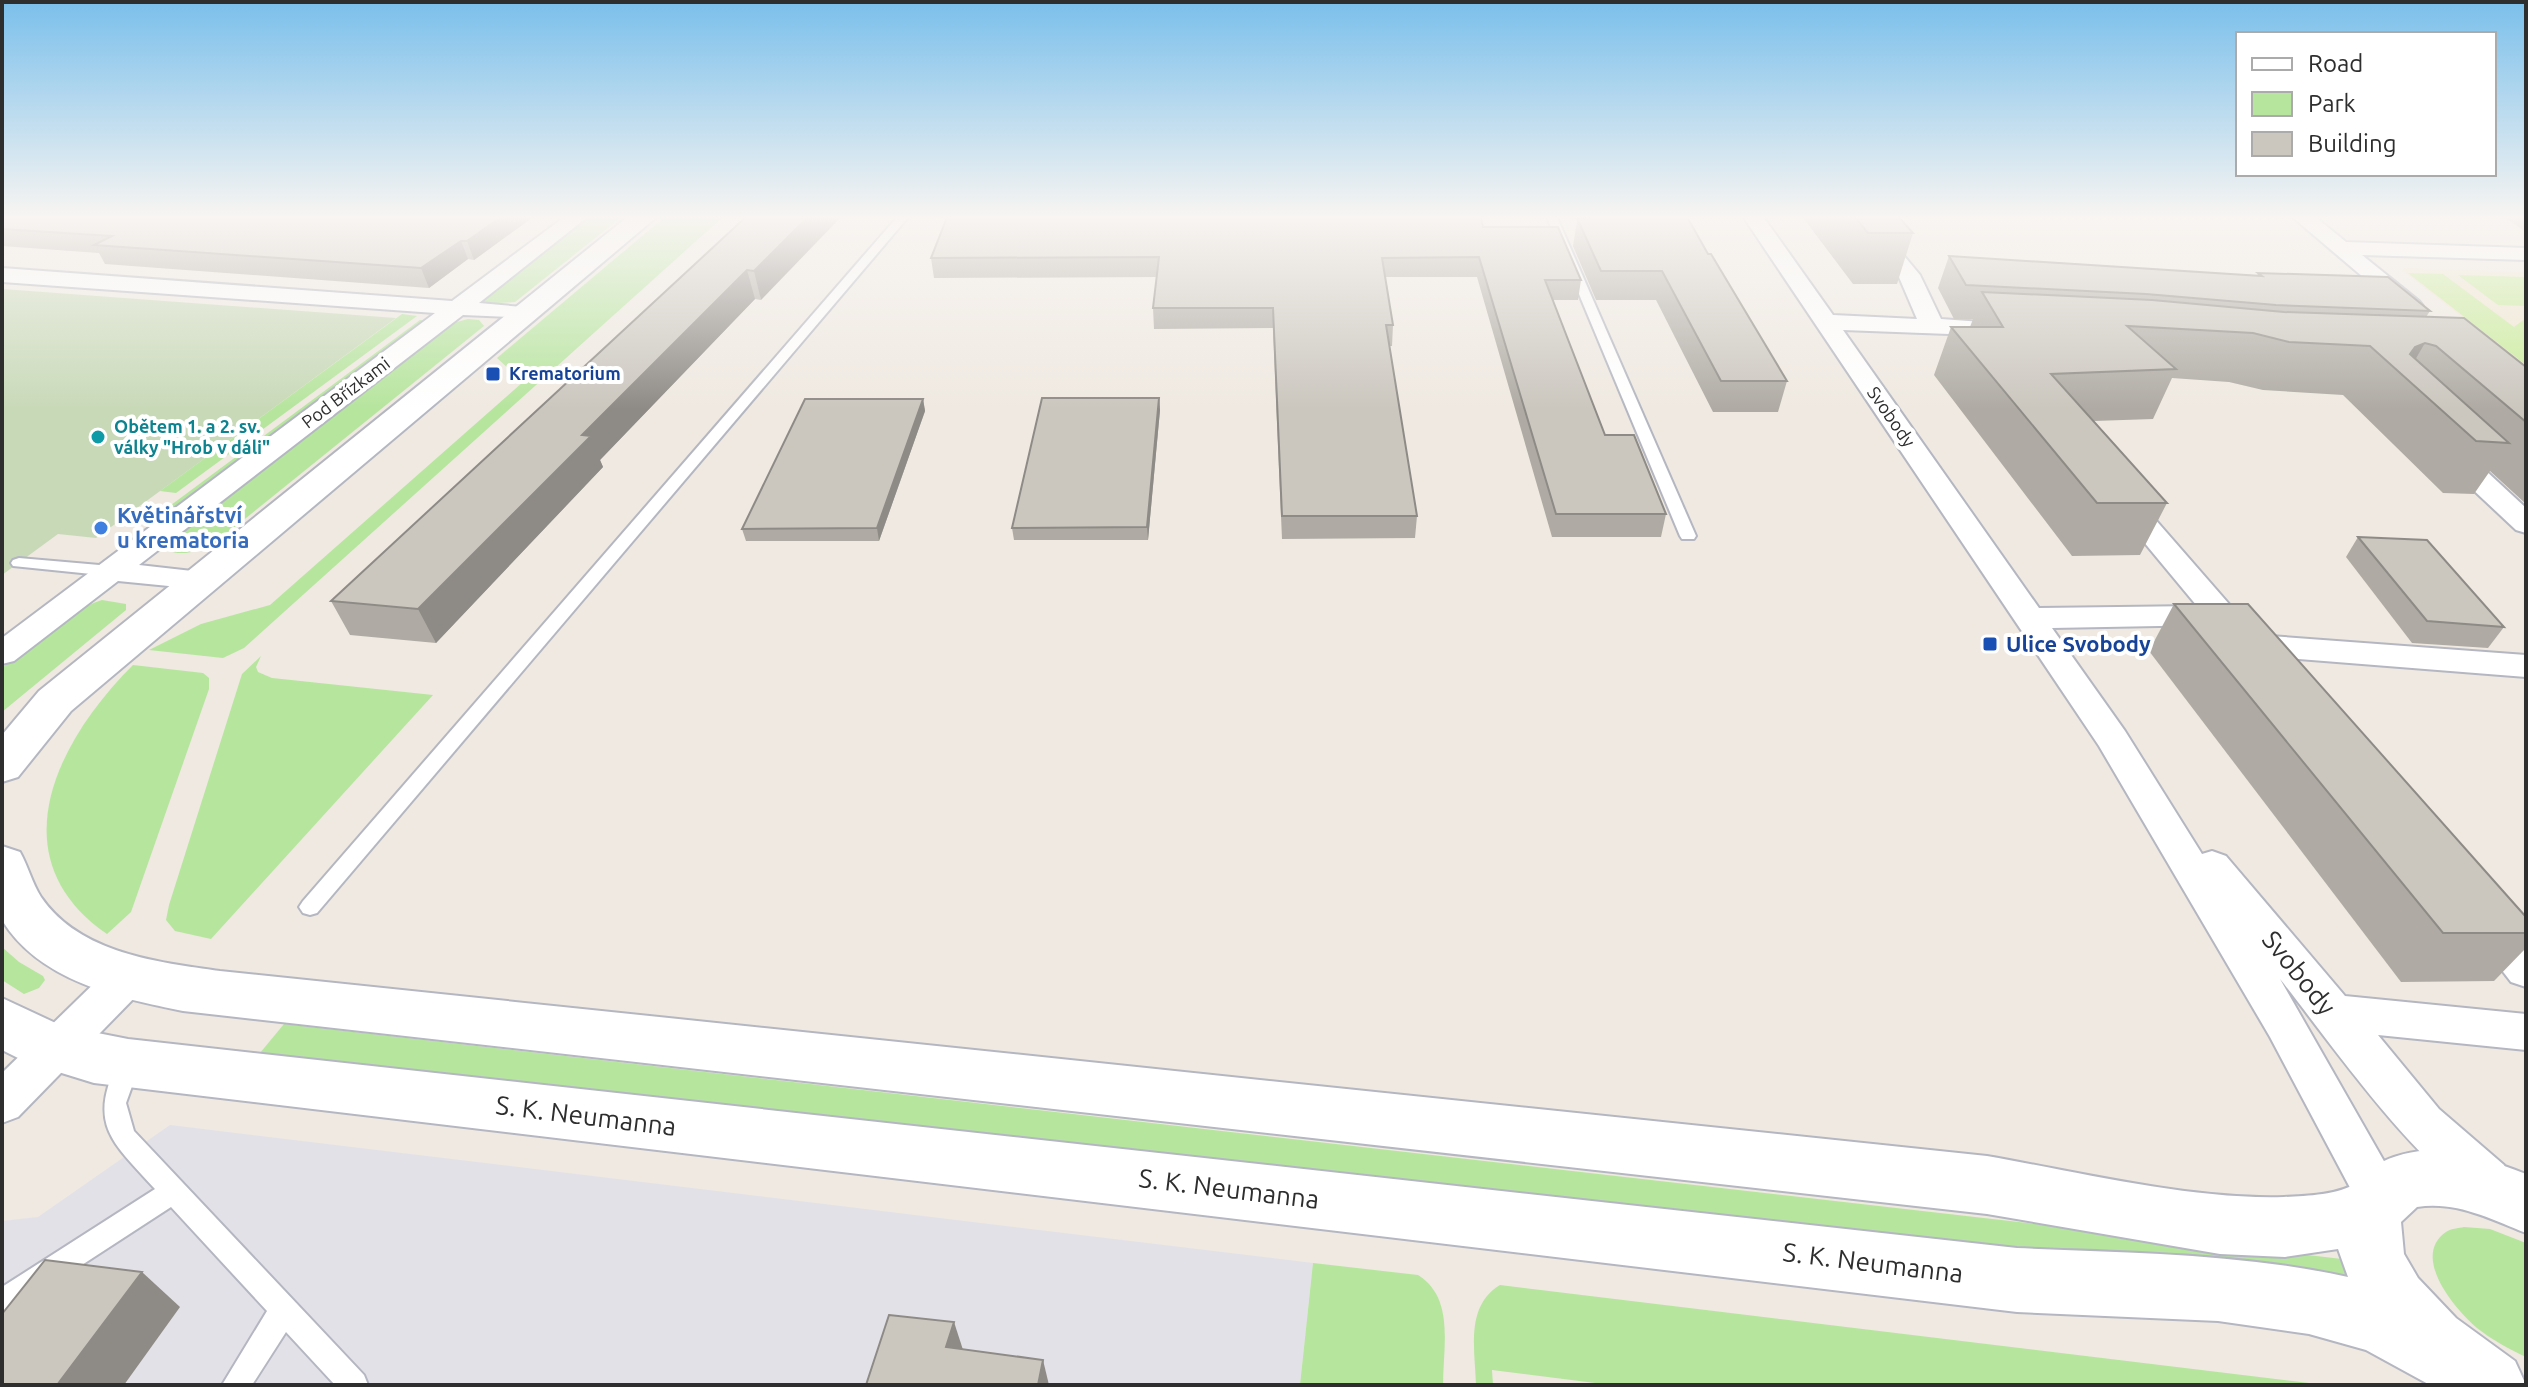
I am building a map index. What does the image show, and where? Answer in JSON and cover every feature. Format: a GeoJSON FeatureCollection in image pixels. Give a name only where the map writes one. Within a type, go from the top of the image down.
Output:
{"type":"FeatureCollection","features":[{"type":"Feature","properties":{"kind":"street"},"geometry":{"type":"LineString","coordinates":[[67,280],[525,313]]}},
{"type":"Feature","properties":{"kind":"street","name":"Pod Břízkami"},"geometry":{"type":"LineString","coordinates":[[2,654],[494,280]]}},
{"type":"Feature","properties":{"kind":"street"},"geometry":{"type":"LineString","coordinates":[[2,766],[55,701],[566,280]]}},
{"type":"Feature","properties":{"kind":"street","name":"Svobody"},"geometry":{"type":"LineString","coordinates":[[1796,280],[2113,740],[2257,976],[2379,1201]]}},
{"type":"Feature","properties":{"kind":"street"},"geometry":{"type":"LineString","coordinates":[[1911,280],[1932,325]]}},
{"type":"Feature","properties":{"kind":"street"},"geometry":{"type":"LineString","coordinates":[[2379,280],[2425,317]]}},
{"type":"Feature","properties":{"kind":"street"},"geometry":{"type":"LineString","coordinates":[[1825,322],[2023,331]]}},
{"type":"Feature","properties":{"kind":"street"},"geometry":{"type":"LineString","coordinates":[[2429,433],[2526,524]]}},
{"type":"Feature","properties":{"kind":"street"},"geometry":{"type":"LineString","coordinates":[[2100,473],[2278,681]]}},
{"type":"Feature","properties":{"kind":"street"},"geometry":{"type":"LineString","coordinates":[[111,571],[199,580]]}},
{"type":"Feature","properties":{"kind":"street"},"geometry":{"type":"LineString","coordinates":[[2031,618],[2223,616]]}},
{"type":"Feature","properties":{"kind":"street"},"geometry":{"type":"LineString","coordinates":[[2247,645],[2526,666]]}},
{"type":"Feature","properties":{"kind":"street","name":"Svobody"},"geometry":{"type":"LineString","coordinates":[[2113,740],[2423,1123],[2461,1160],[2513,1198]]}},
{"type":"Feature","properties":{"kind":"street"},"geometry":{"type":"LineString","coordinates":[[2,865],[26,915],[43,934],[96,967],[128,977],[320,1004],[1987,1185],[2207,1222],[2312,1225],[2359,1214],[2379,1201]]}},
{"type":"Feature","properties":{"kind":"street"},"geometry":{"type":"LineString","coordinates":[[2464,898],[2526,970]]}},
{"type":"Feature","properties":{"kind":"street"},"geometry":{"type":"LineString","coordinates":[[2,1103],[128,977]]}},
{"type":"Feature","properties":{"kind":"street"},"geometry":{"type":"LineString","coordinates":[[2331,1013],[2526,1032]]}},
{"type":"Feature","properties":{"kind":"street","name":"S. K. Neumanna"},"geometry":{"type":"LineString","coordinates":[[2,1021],[55,1050],[128,1064],[2017,1280],[2269,1294],[2348,1310],[2387,1325],[2478,1377]]}},
{"type":"Feature","properties":{"kind":"street"},"geometry":{"type":"LineString","coordinates":[[2478,1377],[2414,1325],[2387,1289],[2371,1254],[2368,1223],[2388,1190],[2401,1183],[2426,1178],[2455,1179],[2513,1198]]}},
{"type":"Feature","properties":{"kind":"lane"},"geometry":{"type":"LineString","coordinates":[[310,907],[850,280]]}},
{"type":"Feature","properties":{"kind":"lane"},"geometry":{"type":"LineString","coordinates":[[1579,280],[1688,536]]}},
{"type":"Feature","properties":{"kind":"lane"},"geometry":{"type":"LineString","coordinates":[[19,563],[111,571]]}},
{"type":"Feature","properties":{"kind":"lane"},"geometry":{"type":"LineString","coordinates":[[128,1064],[114,1103],[118,1125],[134,1151],[354,1385]]}},
{"type":"Feature","properties":{"kind":"lane"},"geometry":{"type":"LineString","coordinates":[[2,1304],[32,1281],[172,1192]]}},
{"type":"Feature","properties":{"kind":"lane"},"geometry":{"type":"LineString","coordinates":[[236,1385],[284,1310]]}},
{"type":"Feature","properties":{"kind":"shaded area"},"geometry":{"type":"Polygon","coordinates":[[[2414,280],[2526,280],[2526,367],[2414,280]]]}},
{"type":"Feature","properties":{"kind":"shaded area"},"geometry":{"type":"Polygon","coordinates":[[[170,1125],[1313,1263],[1300,1385],[2,1385],[2,1221],[38,1217],[170,1125]]]}},
{"type":"Feature","properties":{"kind":"green space"},"geometry":{"type":"Polygon","coordinates":[[[506,280],[543,280],[515,302],[482,304],[483,297],[506,280]]]}},
{"type":"Feature","properties":{"kind":"green space"},"geometry":{"type":"Polygon","coordinates":[[[590,280],[653,280],[244,648],[223,658],[149,650],[201,624],[270,605],[523,382],[497,358],[590,280]]]}},
{"type":"Feature","properties":{"kind":"green space"},"geometry":{"type":"Polygon","coordinates":[[[2417,280],[2451,280],[2514,327],[2526,318],[2526,365],[2417,280]]]}},
{"type":"Feature","properties":{"kind":"green space"},"geometry":{"type":"Polygon","coordinates":[[[2464,280],[2526,280],[2526,306],[2498,305],[2464,280]]]}},
{"type":"Feature","properties":{"kind":"green space"},"geometry":{"type":"Polygon","coordinates":[[[2,289],[396,318],[96,538],[58,534],[2,575],[2,289]]]}},
{"type":"Feature","properties":{"kind":"green space"},"geometry":{"type":"Polygon","coordinates":[[[402,314],[417,316],[176,493],[160,491],[402,314]]]}},
{"type":"Feature","properties":{"kind":"green space"},"geometry":{"type":"Polygon","coordinates":[[[420,320],[429,321],[174,512],[163,511],[420,320]]]}},
{"type":"Feature","properties":{"kind":"green space"},"geometry":{"type":"Polygon","coordinates":[[[479,320],[484,326],[215,543],[191,552],[166,550],[166,543],[453,323],[479,320]]]}},
{"type":"Feature","properties":{"kind":"green space"},"geometry":{"type":"Polygon","coordinates":[[[102,600],[126,604],[126,610],[2,712],[2,668],[62,620],[102,600]]]}},
{"type":"Feature","properties":{"kind":"green space"},"geometry":{"type":"Polygon","coordinates":[[[261,656],[256,667],[258,672],[272,678],[433,695],[211,939],[175,931],[166,920],[169,905],[242,674],[261,656]]]}},
{"type":"Feature","properties":{"kind":"green space"},"geometry":{"type":"Polygon","coordinates":[[[133,665],[203,673],[209,678],[209,689],[131,912],[107,934],[74,905],[55,872],[47,838],[50,802],[61,766],[80,731],[104,697],[133,665]]]}},
{"type":"Feature","properties":{"kind":"green space"},"geometry":{"type":"Polygon","coordinates":[[[2,947],[19,962],[43,976],[45,980],[39,988],[24,994],[2,980],[2,947]]]}},
{"type":"Feature","properties":{"kind":"green space"},"geometry":{"type":"Polygon","coordinates":[[[284,1024],[2342,1259],[2356,1288],[260,1053],[284,1024]]]}},
{"type":"Feature","properties":{"kind":"green space"},"geometry":{"type":"Polygon","coordinates":[[[2464,1227],[2490,1229],[2526,1243],[2526,1357],[2477,1328],[2458,1309],[2440,1283],[2434,1269],[2436,1243],[2448,1231],[2464,1227]]]}},
{"type":"Feature","properties":{"kind":"green space"},"geometry":{"type":"Polygon","coordinates":[[[1313,1263],[1418,1275],[1430,1285],[1438,1297],[1444,1324],[1443,1385],[1300,1385],[1313,1263]]]}},
{"type":"Feature","properties":{"kind":"green space"},"geometry":{"type":"Polygon","coordinates":[[[1500,1285],[2326,1385],[1611,1385],[1492,1370],[1493,1385],[1476,1385],[1474,1330],[1477,1317],[1481,1305],[1500,1285]]]}},
{"type":"Feature","properties":{"kind":"building"},"geometry":{"type":"Polygon","coordinates":[[[678,280],[737,280],[582,435],[591,436],[418,609],[331,601],[678,280]]]}},
{"type":"Feature","properties":{"kind":"building"},"geometry":{"type":"Polygon","coordinates":[[[1156,280],[1386,280],[1393,325],[1386,325],[1417,516],[1282,516],[1273,308],[1153,308],[1156,280]]]}},
{"type":"Feature","properties":{"kind":"building"},"geometry":{"type":"Polygon","coordinates":[[[1486,280],[1581,280],[1545,280],[1605,435],[1634,435],[1666,514],[1556,514],[1486,280]]]}},
{"type":"Feature","properties":{"kind":"building"},"geometry":{"type":"Polygon","coordinates":[[[1667,280],[1726,280],[1787,381],[1721,381],[1667,280]]]}},
{"type":"Feature","properties":{"kind":"building"},"geometry":{"type":"Polygon","coordinates":[[[1963,280],[2391,280],[2430,311],[2276,305],[2146,294],[1966,285],[1963,280]]]}},
{"type":"Feature","properties":{"kind":"building"},"geometry":{"type":"Polygon","coordinates":[[[1982,292],[2152,300],[2284,312],[2464,318],[2526,367],[2526,422],[2436,346],[2425,343],[2415,347],[2410,354],[2509,443],[2476,441],[2370,346],[2289,342],[2253,333],[2127,326],[2176,369],[2051,374],[2167,503],[2097,503],[1951,327],[2003,327],[1982,292]]]}},
{"type":"Feature","properties":{"kind":"building"},"geometry":{"type":"Polygon","coordinates":[[[1042,398],[1159,398],[1147,527],[1012,528],[1042,398]]]}},
{"type":"Feature","properties":{"kind":"building"},"geometry":{"type":"Polygon","coordinates":[[[805,399],[923,399],[877,528],[742,529],[805,399]]]}},
{"type":"Feature","properties":{"kind":"building"},"geometry":{"type":"Polygon","coordinates":[[[2358,537],[2427,540],[2504,627],[2427,621],[2358,537]]]}},
{"type":"Feature","properties":{"kind":"building"},"geometry":{"type":"Polygon","coordinates":[[[2174,604],[2248,604],[2526,917],[2526,933],[2443,933],[2174,604]]]}},
{"type":"Feature","properties":{"kind":"building"},"geometry":{"type":"Polygon","coordinates":[[[45,1260],[142,1272],[57,1385],[2,1385],[2,1314],[45,1260]]]}},
{"type":"Feature","properties":{"kind":"building"},"geometry":{"type":"Polygon","coordinates":[[[889,1315],[954,1322],[946,1347],[1043,1360],[1038,1385],[866,1385],[889,1315]]]}},
{"type":"Feature","properties":{"kind":"place","name":"Krematorium"},"geometry":{"type":"Point","coordinates":[493,374]}},
{"type":"Feature","properties":{"kind":"place","name":"Obětem 1. a 2. sv. války \"Hrob v dáli\""},"geometry":{"type":"Point","coordinates":[98,437]}},
{"type":"Feature","properties":{"kind":"place","name":"Květinářství u krematoria"},"geometry":{"type":"Point","coordinates":[101,528]}},
{"type":"Feature","properties":{"kind":"place","name":"Ulice Svobody"},"geometry":{"type":"Point","coordinates":[1990,644]}}]}
